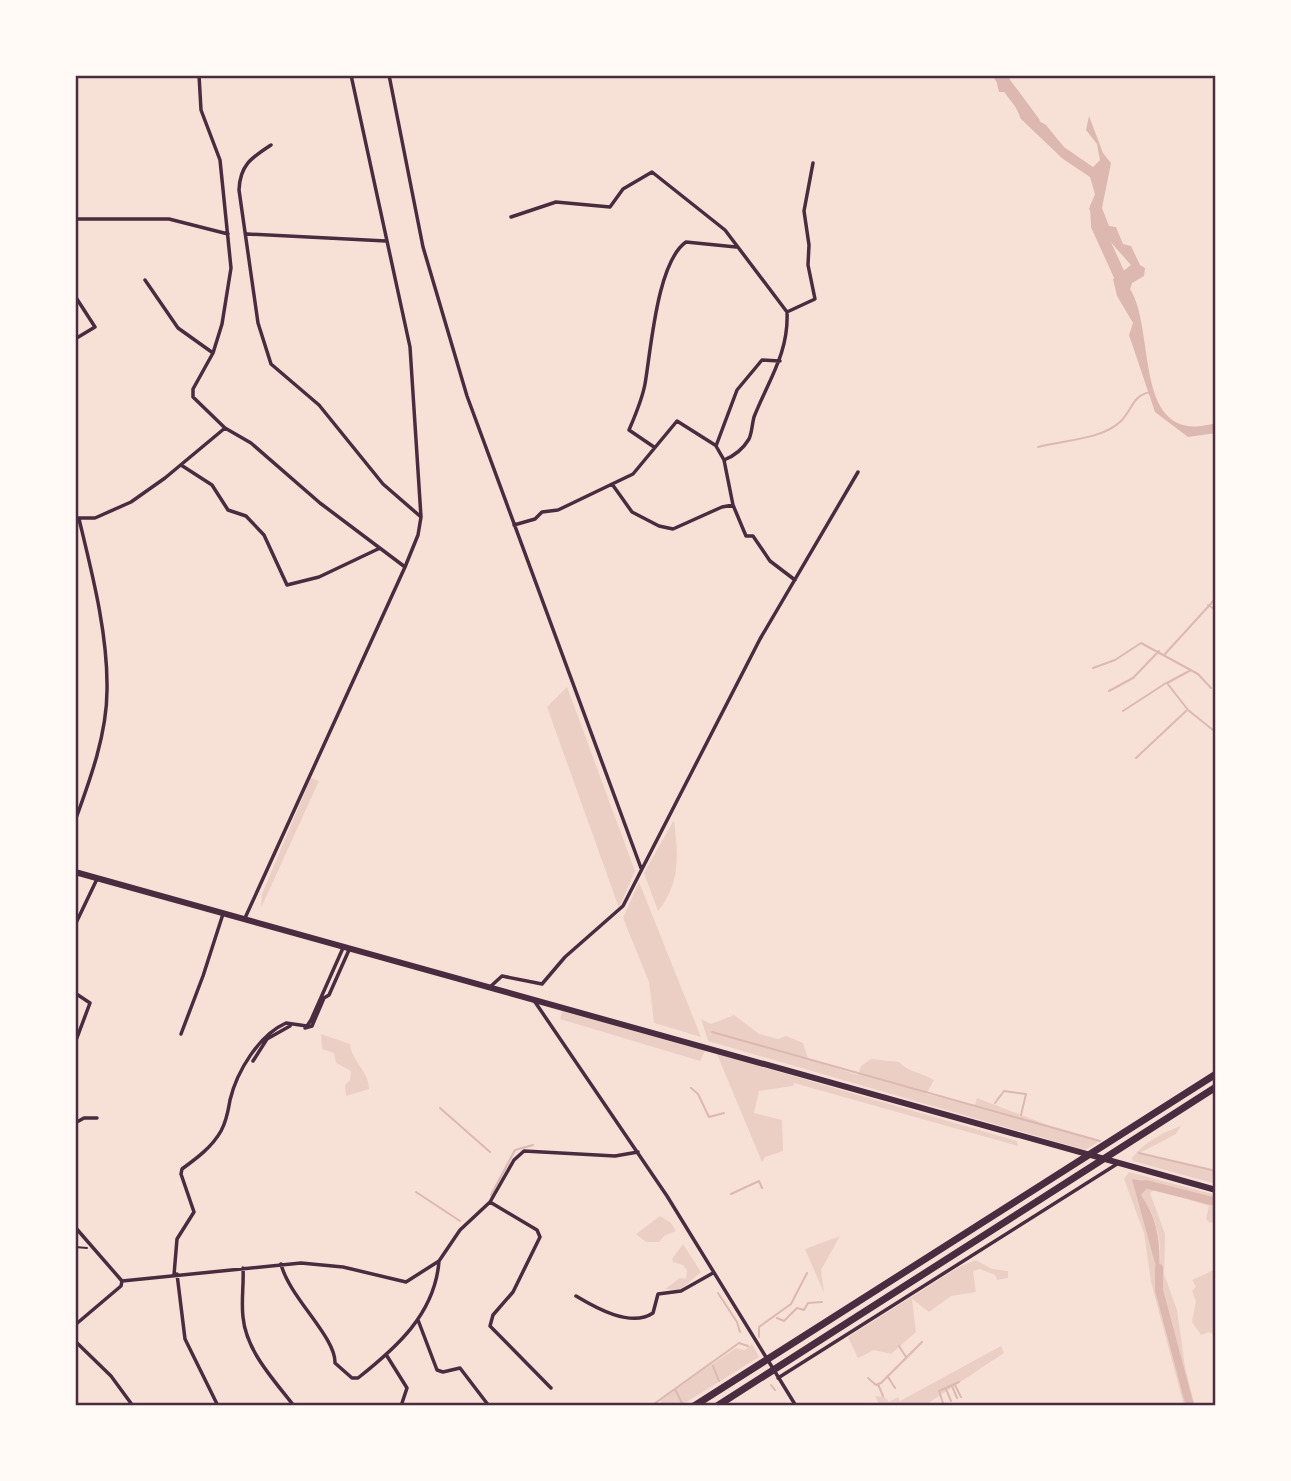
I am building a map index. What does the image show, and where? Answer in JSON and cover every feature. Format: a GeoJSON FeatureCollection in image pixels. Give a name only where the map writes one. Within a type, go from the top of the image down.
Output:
{"type":"FeatureCollection","features":[{"type":"Feature","properties":{"kind":"highway"},"geometry":{"type":"LineString","coordinates":[[75,872],[532,997],[1216,1190]]}},
{"type":"Feature","properties":{"kind":"highway"},"geometry":{"type":"LineString","coordinates":[[694,1406],[1216,1073]]}},
{"type":"Feature","properties":{"kind":"highway"},"geometry":{"type":"LineString","coordinates":[[717,1406],[1214,1088]]}},
{"type":"Feature","properties":{"kind":"street"},"geometry":{"type":"LineString","coordinates":[[199,75],[201,110],[219,160],[231,268],[222,324],[213,353],[193,389],[193,397],[225,428],[251,443],[320,503],[405,566]]}},
{"type":"Feature","properties":{"kind":"street"},"geometry":{"type":"LineString","coordinates":[[245,918],[405,566],[418,535],[421,517],[410,347],[351,75]]}},
{"type":"Feature","properties":{"kind":"street"},"geometry":{"type":"LineString","coordinates":[[389,75],[423,247],[441,313],[514,524],[641,868]]}},
{"type":"Feature","properties":{"kind":"street"},"geometry":{"type":"LineString","coordinates":[[271,145],[249,159],[240,173],[239,190],[258,323],[271,364],[319,405],[383,484],[421,517]]}},
{"type":"Feature","properties":{"kind":"street"},"geometry":{"type":"LineString","coordinates":[[787,312],[815,299],[808,265],[809,245],[804,211],[813,163]]}},
{"type":"Feature","properties":{"kind":"street"},"geometry":{"type":"LineString","coordinates":[[511,217],[556,202],[610,207],[623,189],[652,172],[725,230],[787,312],[787,342],[753,419],[750,438],[734,455],[724,460]]}},
{"type":"Feature","properties":{"kind":"street"},"geometry":{"type":"LineString","coordinates":[[75,219],[148,217],[228,234]]}},
{"type":"Feature","properties":{"kind":"street"},"geometry":{"type":"LineString","coordinates":[[247,234],[386,241]]}},
{"type":"Feature","properties":{"kind":"street"},"geometry":{"type":"LineString","coordinates":[[654,447],[629,430],[644,386],[655,315],[667,270],[677,251],[686,242],[736,247]]}},
{"type":"Feature","properties":{"kind":"street"},"geometry":{"type":"LineString","coordinates":[[145,280],[178,328],[213,353]]}},
{"type":"Feature","properties":{"kind":"street"},"geometry":{"type":"LineString","coordinates":[[75,296],[95,327],[75,339]]}},
{"type":"Feature","properties":{"kind":"street"},"geometry":{"type":"LineString","coordinates":[[716,446],[737,390],[762,360],[780,361]]}},
{"type":"Feature","properties":{"kind":"street"},"geometry":{"type":"LineString","coordinates":[[514,524],[535,519],[542,512],[558,510],[633,474],[677,421],[716,446],[724,460],[733,505],[746,536],[753,536],[770,561],[795,580]]}},
{"type":"Feature","properties":{"kind":"street"},"geometry":{"type":"LineString","coordinates":[[75,821],[104,725],[107,690],[103,635],[77,518],[95,517],[131,502],[225,428]]}},
{"type":"Feature","properties":{"kind":"street"},"geometry":{"type":"LineString","coordinates":[[181,464],[212,485],[228,510],[246,516],[264,535],[287,585],[319,577],[379,548]]}},
{"type":"Feature","properties":{"kind":"street"},"geometry":{"type":"LineString","coordinates":[[490,987],[502,976],[542,984],[565,957],[620,912],[760,639],[858,472]]}},
{"type":"Feature","properties":{"kind":"street"},"geometry":{"type":"LineString","coordinates":[[612,484],[632,512],[659,526],[673,529],[733,505]]}},
{"type":"Feature","properties":{"kind":"street"},"geometry":{"type":"LineString","coordinates":[[75,925],[97,877]]}},
{"type":"Feature","properties":{"kind":"street"},"geometry":{"type":"LineString","coordinates":[[181,1034],[204,976],[223,913]]}},
{"type":"Feature","properties":{"kind":"street"},"geometry":{"type":"LineString","coordinates":[[253,1060],[267,1039],[286,1025],[312,1026],[324,998],[330,995],[347,947]]}},
{"type":"Feature","properties":{"kind":"street"},"geometry":{"type":"LineString","coordinates":[[218,1406],[186,1339],[176,1275],[177,1239],[194,1212],[181,1174],[182,1169],[200,1156],[220,1133],[250,1056],[267,1035],[286,1023],[307,1026],[347,947]]}},
{"type":"Feature","properties":{"kind":"street"},"geometry":{"type":"LineString","coordinates":[[75,993],[90,1003],[75,1043]]}},
{"type":"Feature","properties":{"kind":"street"},"geometry":{"type":"LineString","coordinates":[[532,997],[638,1152],[796,1406]]}},
{"type":"Feature","properties":{"kind":"street"},"geometry":{"type":"LineString","coordinates":[[75,1123],[85,1118],[97,1118]]}},
{"type":"Feature","properties":{"kind":"street"},"geometry":{"type":"LineString","coordinates":[[122,1281],[281,1264],[318,1263],[406,1282],[439,1261],[460,1230],[490,1202],[514,1160],[524,1151],[615,1156],[638,1152]]}},
{"type":"Feature","properties":{"kind":"street"},"geometry":{"type":"LineString","coordinates":[[778,1378],[1117,1164]]}},
{"type":"Feature","properties":{"kind":"street"},"geometry":{"type":"LineString","coordinates":[[490,1202],[537,1230],[540,1237],[513,1292],[493,1315],[490,1326],[551,1388]]}},
{"type":"Feature","properties":{"kind":"street"},"geometry":{"type":"LineString","coordinates":[[75,1227],[122,1281]]}},
{"type":"Feature","properties":{"kind":"street"},"geometry":{"type":"LineString","coordinates":[[281,1264],[288,1286],[329,1344],[337,1366],[352,1378],[358,1378],[387,1356],[418,1320],[437,1278],[439,1261]]}},
{"type":"Feature","properties":{"kind":"street"},"geometry":{"type":"LineString","coordinates":[[243,1268],[245,1292],[242,1313],[250,1345],[294,1406]]}},
{"type":"Feature","properties":{"kind":"street"},"geometry":{"type":"LineString","coordinates":[[576,1296],[627,1319],[649,1317],[654,1311],[658,1294],[681,1291],[713,1273]]}},
{"type":"Feature","properties":{"kind":"street"},"geometry":{"type":"LineString","coordinates":[[75,1325],[121,1286],[122,1281]]}},
{"type":"Feature","properties":{"kind":"street"},"geometry":{"type":"LineString","coordinates":[[418,1320],[438,1370],[443,1372],[460,1367],[489,1406]]}},
{"type":"Feature","properties":{"kind":"street"},"geometry":{"type":"LineString","coordinates":[[75,1341],[110,1376],[130,1405]]}},
{"type":"Feature","properties":{"kind":"street"},"geometry":{"type":"LineString","coordinates":[[387,1356],[407,1388],[401,1406]]}},
{"type":"Feature","properties":{"kind":"path"},"geometry":{"type":"LineString","coordinates":[[75,1247],[92,1248]]}},
{"type":"Feature","properties":{"kind":"shaded area"},"geometry":{"type":"Polygon","coordinates":[[[995,75],[1009,77],[1020,110],[1046,125],[1064,147],[1093,167],[1100,160],[1097,144],[1086,130],[1089,116],[1103,153],[1111,163],[1102,208],[1109,226],[1116,227],[1123,244],[1131,246],[1140,265],[1145,268],[1144,276],[1132,283],[1130,289],[1138,308],[1151,381],[1159,403],[1170,419],[1189,426],[1216,423],[1216,433],[1188,437],[1155,412],[1129,335],[1133,323],[1117,296],[1113,279],[1131,265],[1108,239],[1089,209],[1095,194],[1090,177],[1063,159],[1021,119],[1009,92],[999,92],[995,75]]]}},
{"type":"Feature","properties":{"kind":"shaded area"},"geometry":{"type":"Polygon","coordinates":[[[567,687],[635,871],[619,908],[547,707],[567,687]]]}},
{"type":"Feature","properties":{"kind":"shaded area"},"geometry":{"type":"Polygon","coordinates":[[[311,778],[319,781],[261,908],[262,894],[311,778]]]}},
{"type":"Feature","properties":{"kind":"shaded area"},"geometry":{"type":"Polygon","coordinates":[[[674,820],[676,868],[671,890],[658,911],[644,873],[674,820]]]}},
{"type":"Feature","properties":{"kind":"shaded area"},"geometry":{"type":"Polygon","coordinates":[[[639,882],[701,1037],[654,1023],[649,982],[623,918],[639,882]]]}},
{"type":"Feature","properties":{"kind":"shaded area"},"geometry":{"type":"Polygon","coordinates":[[[562,1011],[705,1051],[700,1061],[560,1019],[562,1011]]]}},
{"type":"Feature","properties":{"kind":"shaded area"},"geometry":{"type":"Polygon","coordinates":[[[734,1015],[759,1034],[778,1039],[786,1036],[803,1043],[808,1058],[845,1071],[858,1075],[861,1066],[871,1059],[899,1062],[934,1080],[926,1094],[975,1105],[977,1098],[1066,1132],[1100,1141],[1085,1150],[708,1041],[701,1019],[711,1024],[734,1015]]]}},
{"type":"Feature","properties":{"kind":"shaded area"},"geometry":{"type":"Polygon","coordinates":[[[321,1034],[350,1044],[369,1089],[346,1096],[345,1085],[350,1080],[351,1071],[336,1063],[334,1053],[322,1049],[321,1034]]]}},
{"type":"Feature","properties":{"kind":"shaded area"},"geometry":{"type":"Polygon","coordinates":[[[717,1054],[1017,1141],[1018,1146],[794,1083],[793,1086],[759,1091],[754,1113],[782,1120],[783,1151],[765,1157],[762,1162],[717,1054]]]}},
{"type":"Feature","properties":{"kind":"shaded area"},"geometry":{"type":"Polygon","coordinates":[[[1181,1126],[1176,1134],[1140,1153],[1216,1171],[1216,1184],[1133,1161],[1132,1158],[1148,1143],[1181,1126]]]}},
{"type":"Feature","properties":{"kind":"shaded area"},"geometry":{"type":"Polygon","coordinates":[[[1129,1172],[1216,1195],[1216,1222],[1210,1223],[1206,1219],[1209,1206],[1156,1189],[1150,1193],[1165,1234],[1164,1274],[1177,1310],[1185,1367],[1195,1406],[1184,1406],[1151,1282],[1144,1233],[1124,1179],[1129,1172]],[[1133,1179],[1159,1275],[1158,1233],[1152,1213],[1141,1195],[1147,1187],[1133,1179]]]}},
{"type":"Feature","properties":{"kind":"shaded area"},"geometry":{"type":"Polygon","coordinates":[[[1132,1179],[1144,1181],[1148,1187],[1141,1195],[1152,1214],[1158,1234],[1159,1278],[1132,1179]]]}},
{"type":"Feature","properties":{"kind":"shaded area"},"geometry":{"type":"Polygon","coordinates":[[[660,1216],[671,1223],[676,1231],[664,1236],[659,1242],[646,1242],[636,1234],[660,1216]]]}},
{"type":"Feature","properties":{"kind":"shaded area"},"geometry":{"type":"Polygon","coordinates":[[[840,1236],[821,1270],[824,1293],[805,1249],[840,1236]]]}},
{"type":"Feature","properties":{"kind":"shaded area"},"geometry":{"type":"Polygon","coordinates":[[[683,1244],[701,1272],[680,1290],[665,1289],[680,1278],[686,1279],[687,1271],[683,1265],[673,1262],[672,1259],[683,1244]]]}},
{"type":"Feature","properties":{"kind":"shaded area"},"geometry":{"type":"Polygon","coordinates":[[[976,1260],[992,1269],[1008,1271],[1008,1278],[997,1280],[995,1275],[980,1269],[973,1271],[976,1292],[951,1296],[929,1312],[912,1299],[916,1332],[891,1354],[874,1350],[858,1358],[848,1337],[959,1267],[976,1260]]]}},
{"type":"Feature","properties":{"kind":"shaded area"},"geometry":{"type":"Polygon","coordinates":[[[1216,1269],[1216,1336],[1209,1332],[1201,1335],[1192,1322],[1196,1301],[1192,1291],[1196,1287],[1192,1280],[1216,1269]]]}},
{"type":"Feature","properties":{"kind":"shaded area"},"geometry":{"type":"Polygon","coordinates":[[[752,1344],[759,1357],[680,1406],[663,1406],[660,1400],[667,1394],[736,1348],[745,1350],[752,1344]]]}},
{"type":"Feature","properties":{"kind":"shaded area"},"geometry":{"type":"Polygon","coordinates":[[[1001,1346],[1004,1353],[924,1406],[880,1406],[875,1396],[885,1397],[889,1402],[898,1397],[900,1401],[1001,1346]]]}},
{"type":"Feature","properties":{"kind":"waterway"},"geometry":{"type":"LineString","coordinates":[[999,75],[1034,122]]}},
{"type":"Feature","properties":{"kind":"waterway"},"geometry":{"type":"LineString","coordinates":[[1096,207],[1097,226],[1123,283],[1123,291]]}},
{"type":"Feature","properties":{"kind":"waterway"},"geometry":{"type":"LineString","coordinates":[[1038,447],[1104,432],[1121,421],[1140,396],[1151,392]]}},
{"type":"Feature","properties":{"kind":"waterway"},"geometry":{"type":"LineString","coordinates":[[1165,654],[1216,598]]}},
{"type":"Feature","properties":{"kind":"waterway"},"geometry":{"type":"LineString","coordinates":[[1208,605],[1216,610]]}},
{"type":"Feature","properties":{"kind":"waterway"},"geometry":{"type":"LineString","coordinates":[[1093,668],[1115,660],[1141,643],[1198,674],[1211,688]]}},
{"type":"Feature","properties":{"kind":"waterway"},"geometry":{"type":"LineString","coordinates":[[1109,691],[1133,678],[1159,651]]}},
{"type":"Feature","properties":{"kind":"waterway"},"geometry":{"type":"LineString","coordinates":[[1191,670],[1167,683],[1188,710],[1213,730]]}},
{"type":"Feature","properties":{"kind":"waterway"},"geometry":{"type":"LineString","coordinates":[[1123,711],[1166,683]]}},
{"type":"Feature","properties":{"kind":"waterway"},"geometry":{"type":"LineString","coordinates":[[1136,758],[1186,711]]}},
{"type":"Feature","properties":{"kind":"waterway"},"geometry":{"type":"LineString","coordinates":[[712,1032],[1100,1141]]}},
{"type":"Feature","properties":{"kind":"waterway"},"geometry":{"type":"LineString","coordinates":[[691,1088],[698,1094],[709,1117],[724,1113]]}},
{"type":"Feature","properties":{"kind":"waterway"},"geometry":{"type":"LineString","coordinates":[[995,1103],[1004,1091],[1026,1094],[1021,1115]]}},
{"type":"Feature","properties":{"kind":"waterway"},"geometry":{"type":"LineString","coordinates":[[440,1108],[490,1152]]}},
{"type":"Feature","properties":{"kind":"waterway"},"geometry":{"type":"LineString","coordinates":[[491,1195],[515,1150],[533,1145]]}},
{"type":"Feature","properties":{"kind":"waterway"},"geometry":{"type":"LineString","coordinates":[[1139,1153],[1216,1171]]}},
{"type":"Feature","properties":{"kind":"waterway"},"geometry":{"type":"LineString","coordinates":[[731,1194],[759,1181],[762,1188]]}},
{"type":"Feature","properties":{"kind":"waterway"},"geometry":{"type":"LineString","coordinates":[[1140,1189],[1145,1184],[1216,1202]]}},
{"type":"Feature","properties":{"kind":"waterway"},"geometry":{"type":"LineString","coordinates":[[416,1192],[460,1221]]}},
{"type":"Feature","properties":{"kind":"waterway"},"geometry":{"type":"LineString","coordinates":[[1159,1268],[1159,1290],[1190,1406]]}},
{"type":"Feature","properties":{"kind":"waterway"},"geometry":{"type":"LineString","coordinates":[[759,1337],[759,1327],[791,1304],[807,1273]]}},
{"type":"Feature","properties":{"kind":"waterway"},"geometry":{"type":"LineString","coordinates":[[718,1293],[737,1322],[740,1332]]}},
{"type":"Feature","properties":{"kind":"waterway"},"geometry":{"type":"LineString","coordinates":[[777,1318],[784,1321],[797,1308],[804,1310],[808,1303],[822,1302]]}},
{"type":"Feature","properties":{"kind":"waterway"},"geometry":{"type":"LineString","coordinates":[[868,1378],[876,1385],[881,1383],[922,1342]]}},
{"type":"Feature","properties":{"kind":"waterway"},"geometry":{"type":"LineString","coordinates":[[651,1406],[739,1343],[748,1346]]}},
{"type":"Feature","properties":{"kind":"waterway"},"geometry":{"type":"LineString","coordinates":[[899,1346],[906,1357]]}},
{"type":"Feature","properties":{"kind":"waterway"},"geometry":{"type":"LineString","coordinates":[[713,1366],[719,1381]]}},
{"type":"Feature","properties":{"kind":"waterway"},"geometry":{"type":"LineString","coordinates":[[888,1377],[895,1388]]}},
{"type":"Feature","properties":{"kind":"waterway"},"geometry":{"type":"LineString","coordinates":[[944,1406],[939,1391],[959,1382]]}},
{"type":"Feature","properties":{"kind":"waterway"},"geometry":{"type":"LineString","coordinates":[[878,1384],[883,1396]]}},
{"type":"Feature","properties":{"kind":"waterway"},"geometry":{"type":"LineString","coordinates":[[771,1385],[775,1390]]}},
{"type":"Feature","properties":{"kind":"waterway"},"geometry":{"type":"LineString","coordinates":[[955,1385],[961,1397]]}},
{"type":"Feature","properties":{"kind":"waterway"},"geometry":{"type":"LineString","coordinates":[[952,1386],[957,1398]]}},
{"type":"Feature","properties":{"kind":"waterway"},"geometry":{"type":"LineString","coordinates":[[675,1389],[682,1403]]}},
{"type":"Feature","properties":{"kind":"waterway"},"geometry":{"type":"LineString","coordinates":[[946,1389],[951,1401]]}}]}
